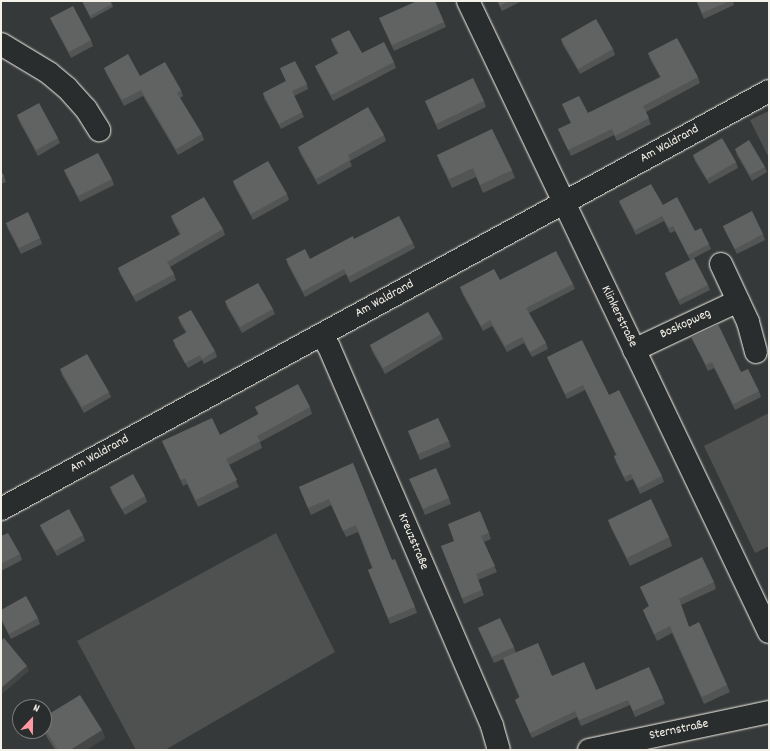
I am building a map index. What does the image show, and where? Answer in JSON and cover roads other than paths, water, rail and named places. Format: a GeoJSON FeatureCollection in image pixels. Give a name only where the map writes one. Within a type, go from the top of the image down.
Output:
{"type":"FeatureCollection","features":[{"type":"Feature","properties":{"kind":"street","name":"Klinkerstraße"},"geometry":{"type":"LineString","coordinates":[[468,1],[769,632]]}},
{"type":"Feature","properties":{"kind":"street"},"geometry":{"type":"LineString","coordinates":[[1,44],[49,73],[67,88],[86,109],[99,130]]}},
{"type":"Feature","properties":{"kind":"street","name":"Am Waldrand"},"geometry":{"type":"LineString","coordinates":[[1,509],[769,91]]}},
{"type":"Feature","properties":{"kind":"street"},"geometry":{"type":"LineString","coordinates":[[721,264],[748,322],[756,352]]}},
{"type":"Feature","properties":{"kind":"street","name":"Boskopweg"},"geometry":{"type":"LineString","coordinates":[[634,350],[738,301]]}},
{"type":"Feature","properties":{"kind":"street","name":"Kreuzstraße"},"geometry":{"type":"LineString","coordinates":[[321,335],[329,347],[492,726],[499,750]]}},
{"type":"Feature","properties":{"kind":"street","name":"Sternstraße"},"geometry":{"type":"LineString","coordinates":[[589,750],[769,712]]}}]}
